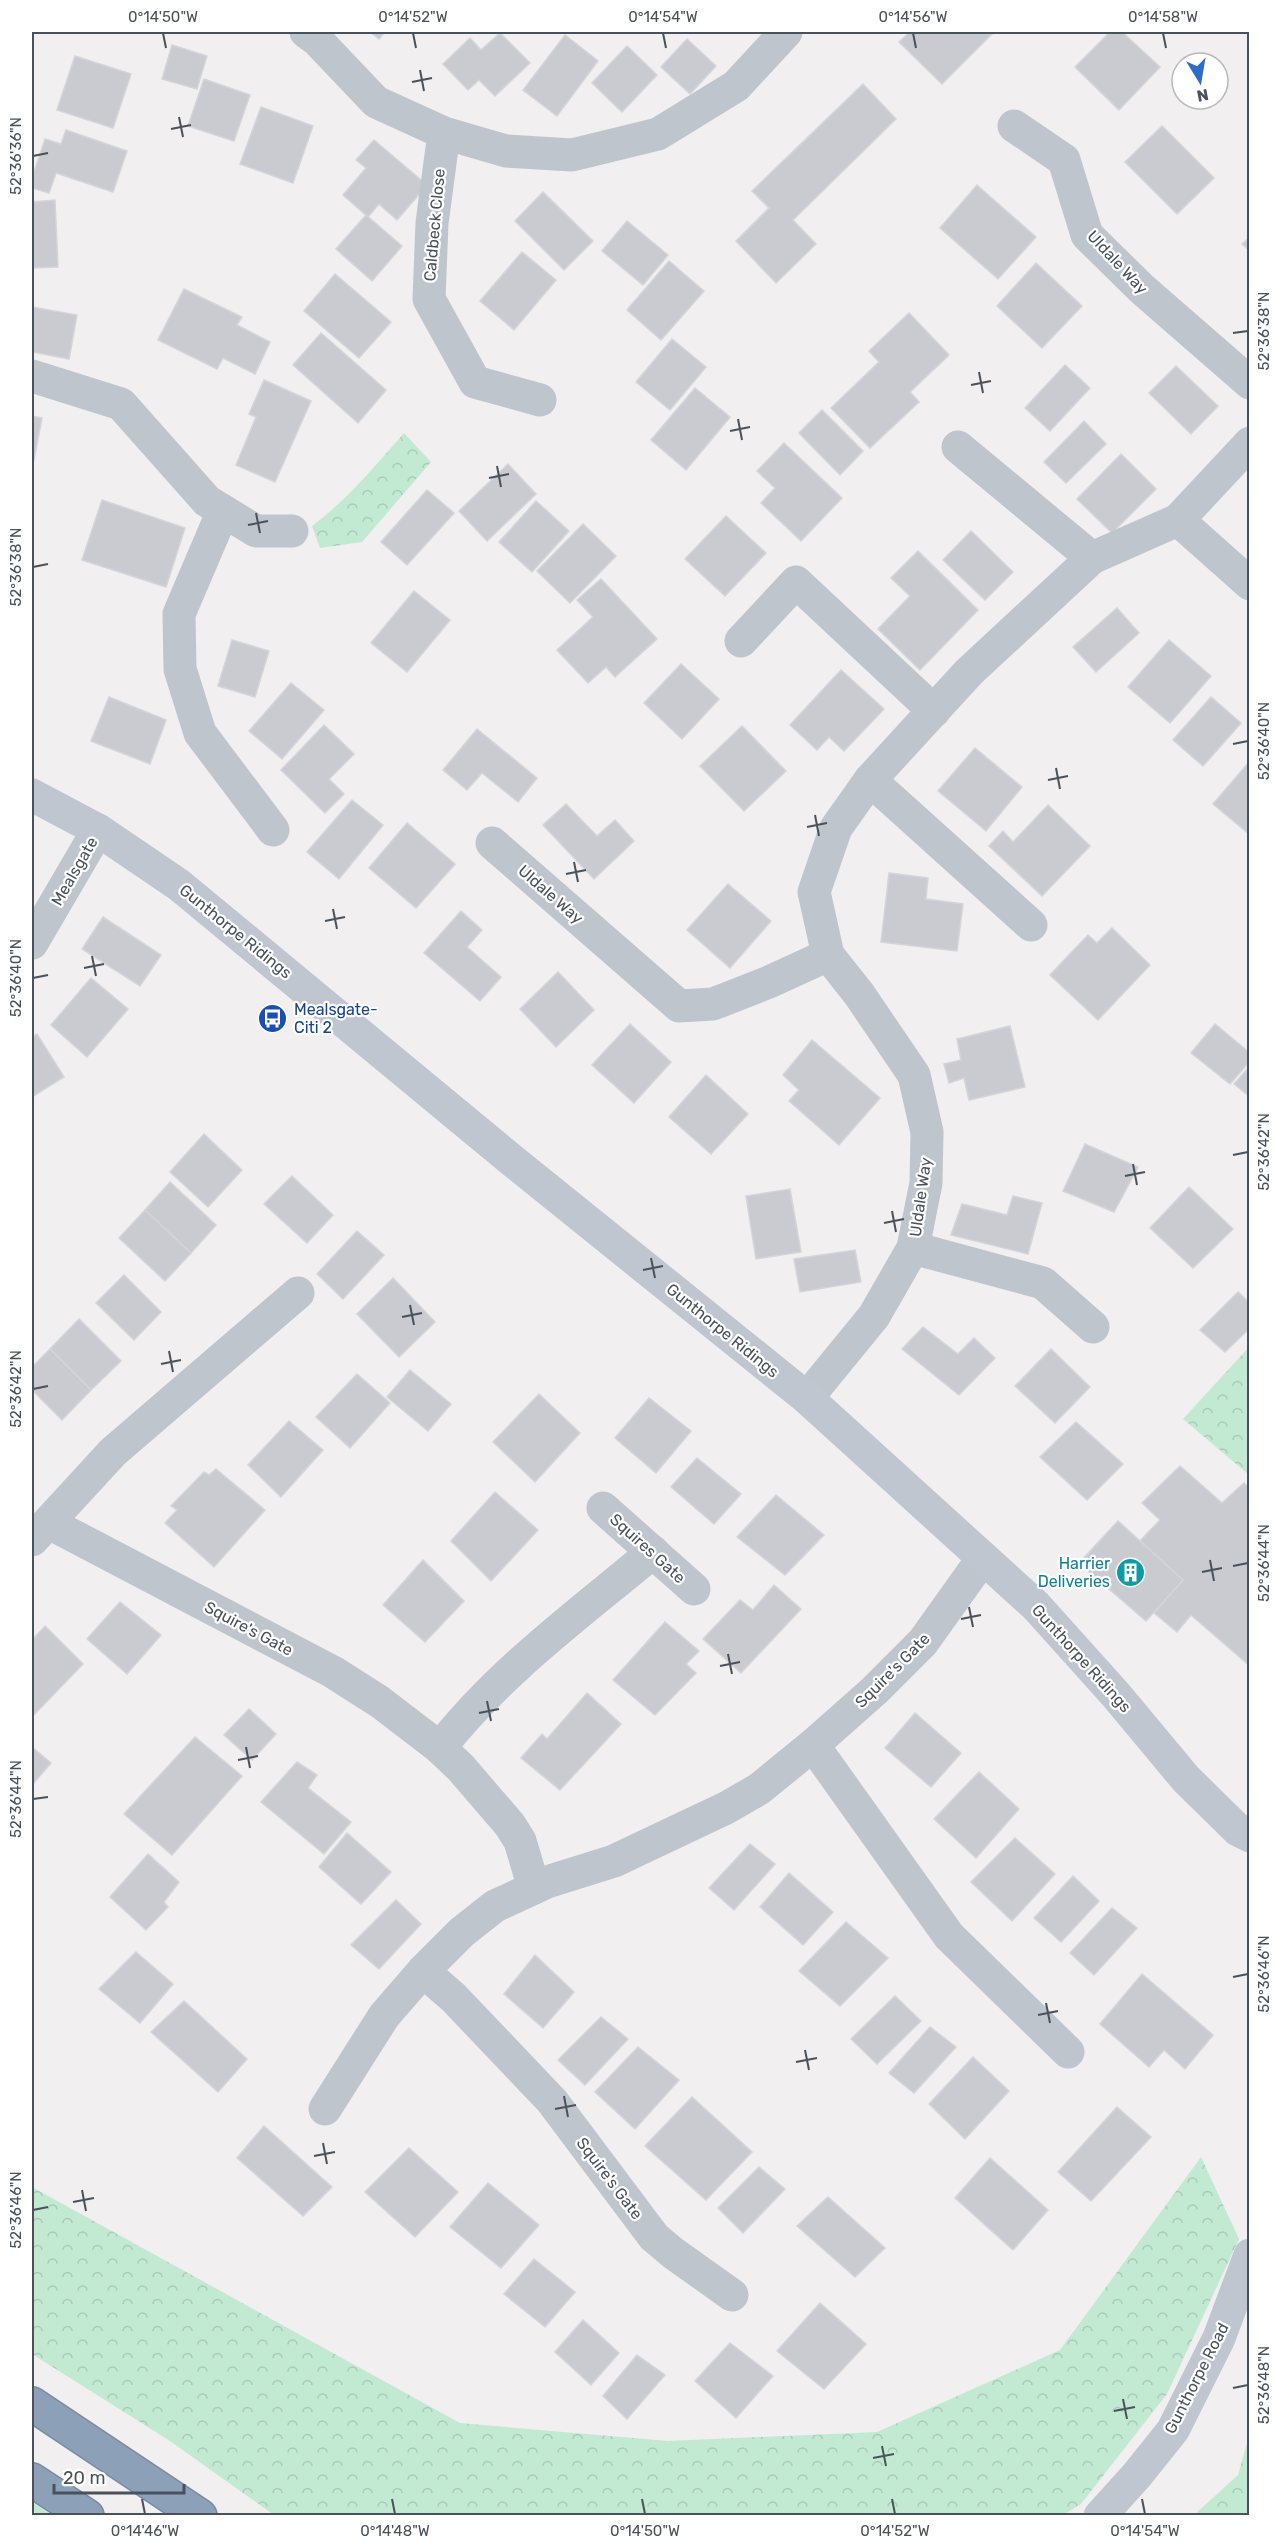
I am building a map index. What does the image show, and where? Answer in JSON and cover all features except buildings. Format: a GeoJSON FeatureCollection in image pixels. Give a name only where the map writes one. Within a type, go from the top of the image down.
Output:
{"type":"FeatureCollection","features":[{"type":"Feature","properties":{"kind":"highway"},"geometry":{"type":"LineString","coordinates":[[32,2404],[200,2516]]}},
{"type":"Feature","properties":{"kind":"highway"},"geometry":{"type":"LineString","coordinates":[[32,2480],[87,2516]]}},
{"type":"Feature","properties":{"kind":"street"},"geometry":{"type":"LineString","coordinates":[[306,32],[317,40],[376,102],[444,133],[506,151],[572,155],[658,134],[736,86],[786,32]]}},
{"type":"Feature","properties":{"kind":"street","name":"Uldale Way"},"geometry":{"type":"LineString","coordinates":[[1014,126],[1064,160],[1087,235],[1142,290],[1250,383]]}},
{"type":"Feature","properties":{"kind":"street","name":"Caldbeck Close"},"geometry":{"type":"LineString","coordinates":[[444,133],[432,223],[429,299],[475,382],[540,400]]}},
{"type":"Feature","properties":{"kind":"street"},"geometry":{"type":"LineString","coordinates":[[32,376],[121,404],[207,501],[256,531],[292,531]]}},
{"type":"Feature","properties":{"kind":"street","name":"Uldale Way"},"geometry":{"type":"LineString","coordinates":[[807,1398],[838,1363],[874,1316],[913,1248],[926,1183],[927,1132],[915,1076],[859,994],[828,956],[814,892],[836,828],[870,780],[969,672],[1092,558],[1178,520],[1250,443]]}},
{"type":"Feature","properties":{"kind":"street"},"geometry":{"type":"LineString","coordinates":[[958,447],[1092,558]]}},
{"type":"Feature","properties":{"kind":"street"},"geometry":{"type":"LineString","coordinates":[[223,511],[179,614],[180,669],[200,733],[273,830]]}},
{"type":"Feature","properties":{"kind":"street"},"geometry":{"type":"LineString","coordinates":[[1178,520],[1250,584]]}},
{"type":"Feature","properties":{"kind":"street"},"geometry":{"type":"LineString","coordinates":[[741,641],[796,582],[934,711]]}},
{"type":"Feature","properties":{"kind":"street"},"geometry":{"type":"LineString","coordinates":[[870,780],[1031,925]]}},
{"type":"Feature","properties":{"kind":"street","name":"Gunthorpe Ridings"},"geometry":{"type":"LineString","coordinates":[[32,795],[98,830],[179,885],[514,1162],[807,1398],[1036,1606],[1116,1695],[1186,1779],[1238,1830],[1250,1836]]}},
{"type":"Feature","properties":{"kind":"street","name":"Mealsgate"},"geometry":{"type":"LineString","coordinates":[[32,943],[98,830]]}},
{"type":"Feature","properties":{"kind":"street","name":"Uldale Way"},"geometry":{"type":"LineString","coordinates":[[492,843],[680,1006],[713,1004],[828,956]]}},
{"type":"Feature","properties":{"kind":"street"},"geometry":{"type":"LineString","coordinates":[[913,1248],[1043,1283],[1094,1327]]}},
{"type":"Feature","properties":{"kind":"street","name":"Squire's Gate"},"geometry":{"type":"LineString","coordinates":[[298,1293],[113,1452],[40,1531],[333,1672],[380,1702],[440,1748],[461,1768],[510,1825],[520,1841],[534,1888]]}},
{"type":"Feature","properties":{"kind":"street","name":"Squires Gate"},"geometry":{"type":"LineString","coordinates":[[603,1508],[694,1589]]}},
{"type":"Feature","properties":{"kind":"street"},"geometry":{"type":"LineString","coordinates":[[440,1748],[464,1717],[502,1679],[653,1552]]}},
{"type":"Feature","properties":{"kind":"street","name":"Squire's Gate"},"geometry":{"type":"LineString","coordinates":[[325,2109],[384,2016],[423,1971],[462,1932],[495,1906],[534,1888],[614,1861],[653,1841],[688,1827],[759,1789],[874,1691],[923,1642],[983,1558]]}},
{"type":"Feature","properties":{"kind":"street"},"geometry":{"type":"LineString","coordinates":[[813,1745],[949,1936],[1068,2052]]}},
{"type":"Feature","properties":{"kind":"street","name":"Squire's Gate"},"geometry":{"type":"LineString","coordinates":[[423,1971],[454,1998],[552,2101],[654,2237],[672,2253],[732,2295]]}},
{"type":"Feature","properties":{"kind":"street","name":"Gunthorpe Road"},"geometry":{"type":"LineString","coordinates":[[1100,2516],[1173,2430],[1219,2338],[1250,2255]]}},
{"type":"Feature","properties":{"kind":"green space"},"geometry":{"type":"Polygon","coordinates":[[[404,433],[431,462],[362,542],[320,548],[312,526],[349,494],[404,433]]]}},
{"type":"Feature","properties":{"kind":"green space"},"geometry":{"type":"Polygon","coordinates":[[[1249,1347],[1249,1475],[1183,1419],[1249,1347]]]}},
{"type":"Feature","properties":{"kind":"green space"},"geometry":{"type":"Polygon","coordinates":[[[1201,2157],[1239,2239],[1167,2394],[1081,2504],[1063,2515],[274,2515],[170,2441],[32,2354],[32,2187],[460,2423],[668,2441],[877,2432],[1060,2350],[1201,2157]]]}},
{"type":"Feature","properties":{"kind":"green space"},"geometry":{"type":"Polygon","coordinates":[[[1249,2436],[1249,2515],[1194,2515],[1238,2475],[1249,2436]]]}},
{"type":"Feature","properties":{"kind":"green space"},"geometry":{"type":"Polygon","coordinates":[[[32,2502],[52,2515],[32,2515],[32,2502]]]}},
{"type":"Feature","properties":{"kind":"place","name":"Mealsgate- Citi 2"},"geometry":{"type":"Point","coordinates":[273,1018]}},
{"type":"Feature","properties":{"kind":"place","name":"Harrier Deliveries"},"geometry":{"type":"Point","coordinates":[1131,1572]}}]}
